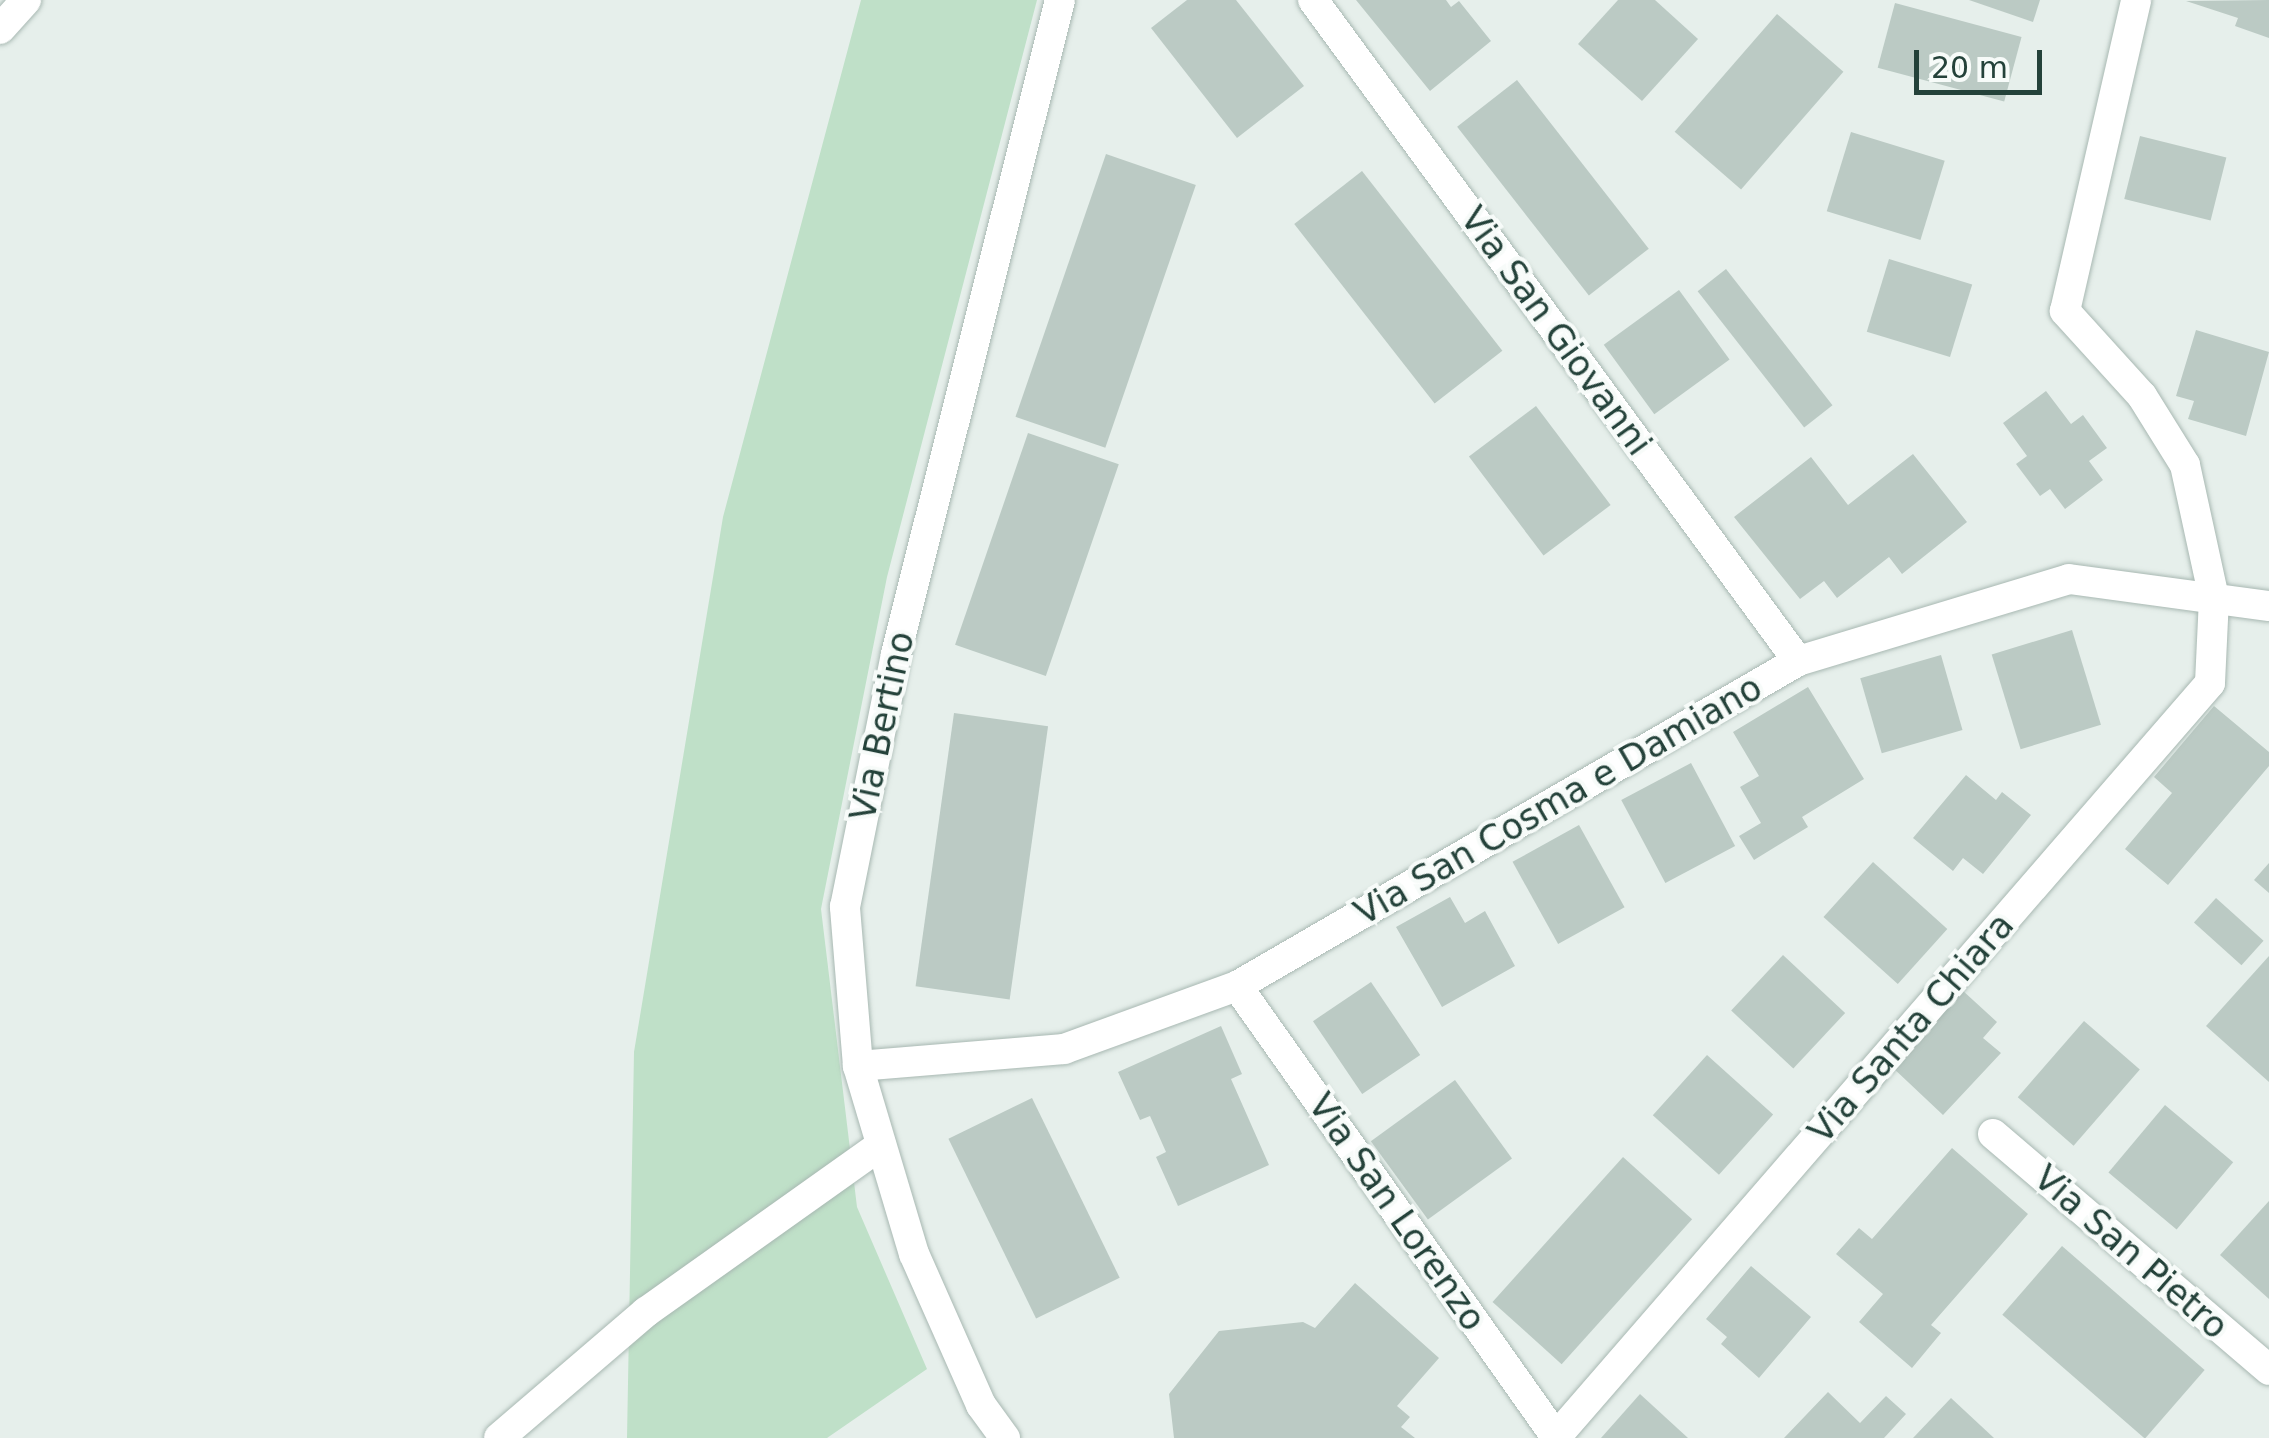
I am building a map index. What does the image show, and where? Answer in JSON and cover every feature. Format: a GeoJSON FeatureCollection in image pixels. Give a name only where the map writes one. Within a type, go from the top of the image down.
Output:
{"type":"FeatureCollection","features":[{"type":"Feature","properties":{"kind":"street"},"geometry":{"type":"LineString","coordinates":[[0,29],[26,0]]}},
{"type":"Feature","properties":{"kind":"street","name":"Via Bertino"},"geometry":{"type":"LineString","coordinates":[[1006,1438],[981,1405],[914,1254],[858,1066],[845,907],[896,654],[1060,0]]}},
{"type":"Feature","properties":{"kind":"street","name":"Via San Giovanni"},"geometry":{"type":"LineString","coordinates":[[1313,0],[1798,662]]}},
{"type":"Feature","properties":{"kind":"street","name":"Via Santa Chiara"},"geometry":{"type":"LineString","coordinates":[[1556,1437],[2210,683],[2214,598],[2185,465],[2142,396],[2066,312],[2136,0]]}},
{"type":"Feature","properties":{"kind":"street","name":"Via San Cosma e Damiano"},"geometry":{"type":"LineString","coordinates":[[858,1066],[1064,1049],[1237,986],[1798,662],[2070,579],[2269,606]]}},
{"type":"Feature","properties":{"kind":"street","name":"Via San Lorenzo"},"geometry":{"type":"LineString","coordinates":[[1237,986],[1556,1437]]}},
{"type":"Feature","properties":{"kind":"street","name":"Via San Pietro"},"geometry":{"type":"LineString","coordinates":[[1993,1134],[2269,1370]]}},
{"type":"Feature","properties":{"kind":"street"},"geometry":{"type":"LineString","coordinates":[[499,1438],[646,1312],[881,1144]]}},
{"type":"Feature","properties":{"kind":"green space"},"geometry":{"type":"Polygon","coordinates":[[[861,0],[1037,0],[887,577],[821,909],[857,1207],[927,1369],[827,1438],[627,1438],[634,1052],[723,517],[861,0]]]}},
{"type":"Feature","properties":{"kind":"building"},"geometry":{"type":"Polygon","coordinates":[[[1187,0],[1236,0],[1304,86],[1237,138],[1151,28],[1187,0]]]}},
{"type":"Feature","properties":{"kind":"building"},"geometry":{"type":"Polygon","coordinates":[[[1356,0],[1446,0],[1451,7],[1459,1],[1491,41],[1430,91],[1356,0]]]}},
{"type":"Feature","properties":{"kind":"building"},"geometry":{"type":"Polygon","coordinates":[[[1618,0],[1655,0],[1698,39],[1642,101],[1578,44],[1618,0]]]}},
{"type":"Feature","properties":{"kind":"building"},"geometry":{"type":"Polygon","coordinates":[[[1969,0],[2040,0],[2033,22],[1969,0]]]}},
{"type":"Feature","properties":{"kind":"building"},"geometry":{"type":"Polygon","coordinates":[[[2269,0],[2269,38],[2235,26],[2238,18],[2186,1],[2269,0]]]}},
{"type":"Feature","properties":{"kind":"building"},"geometry":{"type":"Polygon","coordinates":[[[1895,3],[2022,37],[2004,102],[1878,68],[1895,3]]]}},
{"type":"Feature","properties":{"kind":"building"},"geometry":{"type":"Polygon","coordinates":[[[1777,14],[1843,72],[1741,189],[1675,132],[1777,14]]]}},
{"type":"Feature","properties":{"kind":"building"},"geometry":{"type":"Polygon","coordinates":[[[1517,80],[1649,249],[1589,295],[1457,127],[1517,80]]]}},
{"type":"Feature","properties":{"kind":"building"},"geometry":{"type":"Polygon","coordinates":[[[1851,132],[1945,161],[1920,240],[1827,211],[1851,132]]]}},
{"type":"Feature","properties":{"kind":"building"},"geometry":{"type":"Polygon","coordinates":[[[2140,136],[2226,158],[2211,221],[2124,199],[2140,136]]]}},
{"type":"Feature","properties":{"kind":"building"},"geometry":{"type":"Polygon","coordinates":[[[1106,154],[1196,185],[1105,448],[1015,417],[1106,154]]]}},
{"type":"Feature","properties":{"kind":"building"},"geometry":{"type":"Polygon","coordinates":[[[1362,171],[1502,351],[1435,404],[1294,224],[1362,171]]]}},
{"type":"Feature","properties":{"kind":"building"},"geometry":{"type":"Polygon","coordinates":[[[1889,259],[1972,284],[1950,357],[1867,332],[1889,259]]]}},
{"type":"Feature","properties":{"kind":"building"},"geometry":{"type":"Polygon","coordinates":[[[1726,269],[1833,405],[1804,427],[1698,291],[1726,269]]]}},
{"type":"Feature","properties":{"kind":"building"},"geometry":{"type":"Polygon","coordinates":[[[1679,290],[1730,360],[1654,414],[1604,345],[1679,290]]]}},
{"type":"Feature","properties":{"kind":"building"},"geometry":{"type":"Polygon","coordinates":[[[2196,330],[2269,352],[2246,436],[2188,419],[2194,401],[2176,396],[2196,330]]]}},
{"type":"Feature","properties":{"kind":"building"},"geometry":{"type":"Polygon","coordinates":[[[2046,391],[2071,424],[2083,415],[2107,448],[2089,461],[2103,480],[2065,509],[2050,489],[2040,496],[2016,464],[2027,456],[2003,423],[2046,391]]]}},
{"type":"Feature","properties":{"kind":"building"},"geometry":{"type":"Polygon","coordinates":[[[1536,406],[1611,505],[1544,556],[1469,457],[1536,406]]]}},
{"type":"Feature","properties":{"kind":"building"},"geometry":{"type":"Polygon","coordinates":[[[1028,433],[1119,464],[1046,676],[955,645],[1028,433]]]}},
{"type":"Feature","properties":{"kind":"building"},"geometry":{"type":"Polygon","coordinates":[[[1913,454],[1967,522],[1902,574],[1889,557],[1837,598],[1824,581],[1800,599],[1734,517],[1811,457],[1848,505],[1913,454]]]}},
{"type":"Feature","properties":{"kind":"building"},"geometry":{"type":"Polygon","coordinates":[[[2072,630],[2101,725],[2021,749],[1992,655],[2072,630]]]}},
{"type":"Feature","properties":{"kind":"building"},"geometry":{"type":"Polygon","coordinates":[[[1941,655],[1962,730],[1882,753],[1860,678],[1941,655]]]}},
{"type":"Feature","properties":{"kind":"building"},"geometry":{"type":"Polygon","coordinates":[[[1808,687],[1864,779],[1802,817],[1808,827],[1754,860],[1739,836],[1761,823],[1740,787],[1759,776],[1733,732],[1808,687]]]}},
{"type":"Feature","properties":{"kind":"building"},"geometry":{"type":"Polygon","coordinates":[[[2214,706],[2269,752],[2269,766],[2168,885],[2125,849],[2172,793],[2154,777],[2214,706]]]}},
{"type":"Feature","properties":{"kind":"building"},"geometry":{"type":"Polygon","coordinates":[[[954,713],[1048,726],[1010,1000],[916,986],[954,713]]]}},
{"type":"Feature","properties":{"kind":"building"},"geometry":{"type":"Polygon","coordinates":[[[1691,763],[1735,846],[1665,883],[1621,800],[1691,763]]]}},
{"type":"Feature","properties":{"kind":"building"},"geometry":{"type":"Polygon","coordinates":[[[1966,775],[1996,800],[2002,792],[2031,815],[1983,874],[1963,858],[1953,871],[1913,838],[1966,775]]]}},
{"type":"Feature","properties":{"kind":"building"},"geometry":{"type":"Polygon","coordinates":[[[1579,825],[1625,907],[1558,944],[1513,862],[1579,825]]]}},
{"type":"Feature","properties":{"kind":"building"},"geometry":{"type":"Polygon","coordinates":[[[1873,862],[1947,929],[1898,984],[1823,917],[1873,862]]]}},
{"type":"Feature","properties":{"kind":"building"},"geometry":{"type":"Polygon","coordinates":[[[2269,863],[2269,893],[2254,880],[2269,863]]]}},
{"type":"Feature","properties":{"kind":"building"},"geometry":{"type":"Polygon","coordinates":[[[1450,897],[1465,923],[1485,911],[1515,966],[1442,1007],[1396,927],[1450,897]]]}},
{"type":"Feature","properties":{"kind":"building"},"geometry":{"type":"Polygon","coordinates":[[[2216,898],[2264,941],[2241,965],[2194,923],[2216,898]]]}},
{"type":"Feature","properties":{"kind":"building"},"geometry":{"type":"Polygon","coordinates":[[[1783,955],[1845,1013],[1793,1069],[1731,1011],[1783,955]]]}},
{"type":"Feature","properties":{"kind":"building"},"geometry":{"type":"Polygon","coordinates":[[[2269,956],[2269,1082],[2206,1026],[2269,956]]]}},
{"type":"Feature","properties":{"kind":"building"},"geometry":{"type":"Polygon","coordinates":[[[1371,982],[1420,1055],[1362,1094],[1313,1021],[1371,982]]]}},
{"type":"Feature","properties":{"kind":"building"},"geometry":{"type":"Polygon","coordinates":[[[1962,990],[1997,1022],[1983,1038],[2001,1053],[1943,1115],[1891,1066],[1962,990]]]}},
{"type":"Feature","properties":{"kind":"building"},"geometry":{"type":"Polygon","coordinates":[[[2084,1021],[2140,1070],[2074,1146],[2018,1097],[2084,1021]]]}},
{"type":"Feature","properties":{"kind":"building"},"geometry":{"type":"Polygon","coordinates":[[[1221,1026],[1242,1074],[1231,1079],[1269,1165],[1178,1206],[1156,1157],[1166,1152],[1150,1116],[1140,1120],[1118,1072],[1221,1026]]]}},
{"type":"Feature","properties":{"kind":"building"},"geometry":{"type":"Polygon","coordinates":[[[1707,1055],[1773,1115],[1719,1175],[1653,1115],[1707,1055]]]}},
{"type":"Feature","properties":{"kind":"building"},"geometry":{"type":"Polygon","coordinates":[[[1455,1080],[1512,1158],[1428,1220],[1371,1141],[1455,1080]]]}},
{"type":"Feature","properties":{"kind":"building"},"geometry":{"type":"Polygon","coordinates":[[[1032,1098],[1120,1278],[1036,1319],[948,1139],[1032,1098]]]}},
{"type":"Feature","properties":{"kind":"building"},"geometry":{"type":"Polygon","coordinates":[[[2165,1105],[2233,1162],[2177,1230],[2108,1172],[2165,1105]]]}},
{"type":"Feature","properties":{"kind":"building"},"geometry":{"type":"Polygon","coordinates":[[[1952,1148],[2028,1214],[1931,1325],[1941,1333],[1912,1368],[1859,1322],[1883,1294],[1836,1254],[1859,1228],[1872,1239],[1952,1148]]]}},
{"type":"Feature","properties":{"kind":"building"},"geometry":{"type":"Polygon","coordinates":[[[1623,1157],[1692,1219],[1562,1364],[1493,1302],[1623,1157]]]}},
{"type":"Feature","properties":{"kind":"building"},"geometry":{"type":"Polygon","coordinates":[[[2269,1201],[2269,1299],[2220,1255],[2269,1201]]]}},
{"type":"Feature","properties":{"kind":"building"},"geometry":{"type":"Polygon","coordinates":[[[2062,1246],[2205,1370],[2144,1438],[2002,1315],[2062,1246]]]}},
{"type":"Feature","properties":{"kind":"building"},"geometry":{"type":"Polygon","coordinates":[[[1751,1266],[1811,1317],[1759,1378],[1721,1344],[1727,1337],[1706,1319],[1751,1266]]]}},
{"type":"Feature","properties":{"kind":"building"},"geometry":{"type":"Polygon","coordinates":[[[1355,1283],[1439,1358],[1397,1406],[1410,1417],[1401,1427],[1415,1438],[1174,1438],[1169,1394],[1219,1331],[1303,1322],[1315,1328],[1355,1283]]]}},
{"type":"Feature","properties":{"kind":"building"},"geometry":{"type":"Polygon","coordinates":[[[1828,1392],[1860,1423],[1886,1396],[1906,1414],[1884,1438],[1784,1438],[1828,1392]]]}},
{"type":"Feature","properties":{"kind":"building"},"geometry":{"type":"Polygon","coordinates":[[[1640,1394],[1688,1438],[1601,1438],[1640,1394]]]}},
{"type":"Feature","properties":{"kind":"building"},"geometry":{"type":"Polygon","coordinates":[[[1951,1398],[1994,1438],[1913,1438],[1951,1398]]]}}]}
